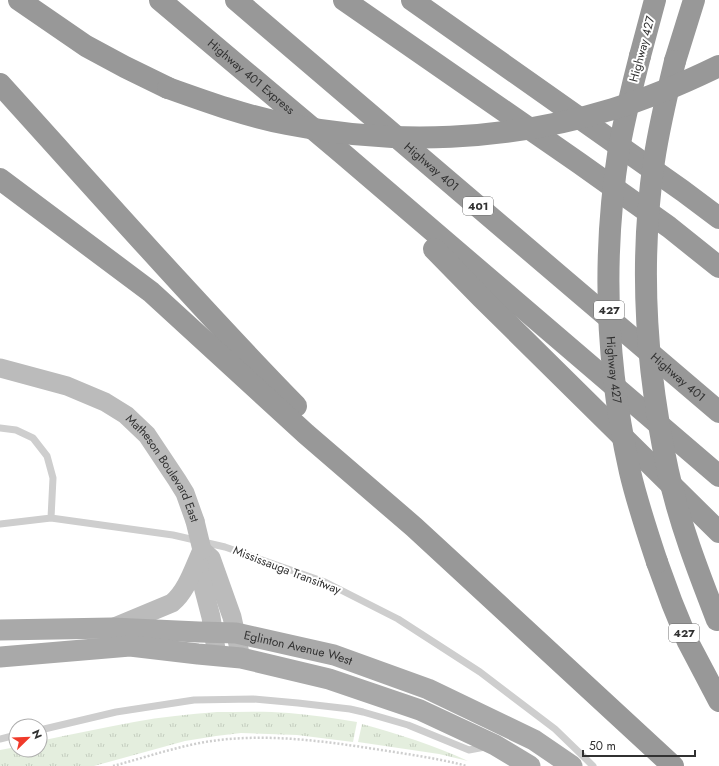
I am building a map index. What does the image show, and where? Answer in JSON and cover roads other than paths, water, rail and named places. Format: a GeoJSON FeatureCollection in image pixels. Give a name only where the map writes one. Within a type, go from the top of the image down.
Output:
{"type":"FeatureCollection","features":[{"type":"Feature","properties":{"kind":"highway"},"geometry":{"type":"LineString","coordinates":[[19,0],[86,46],[168,88],[246,114],[286,124],[368,136],[409,138],[492,134],[573,120],[612,110],[652,96],[719,66]]}},
{"type":"Feature","properties":{"kind":"highway","name":"Highway 401 Express"},"geometry":{"type":"LineString","coordinates":[[160,0],[343,154]]}},
{"type":"Feature","properties":{"kind":"highway","name":"Highway 401"},"geometry":{"type":"LineString","coordinates":[[236,0],[719,412]]}},
{"type":"Feature","properties":{"kind":"highway"},"geometry":{"type":"LineString","coordinates":[[344,0],[669,227],[719,267]]}},
{"type":"Feature","properties":{"kind":"highway"},"geometry":{"type":"LineString","coordinates":[[412,0],[719,218]]}},
{"type":"Feature","properties":{"kind":"highway","name":"Highway 427"},"geometry":{"type":"LineString","coordinates":[[655,0],[628,102],[619,147],[613,194],[608,287],[614,380],[630,472],[642,517],[672,603],[688,642],[719,701]]}},
{"type":"Feature","properties":{"kind":"highway"},"geometry":{"type":"LineString","coordinates":[[694,0],[675,60],[654,162],[648,214],[646,266],[647,318],[651,370],[658,421],[668,472],[698,571],[718,621]]}},
{"type":"Feature","properties":{"kind":"highway"},"geometry":{"type":"LineString","coordinates":[[0,84],[237,346],[414,527]]}},
{"type":"Feature","properties":{"kind":"highway"},"geometry":{"type":"LineString","coordinates":[[343,154],[719,476]]}},
{"type":"Feature","properties":{"kind":"highway"},"geometry":{"type":"LineString","coordinates":[[343,154],[482,298],[719,532]]}},
{"type":"Feature","properties":{"kind":"highway"},"geometry":{"type":"LineString","coordinates":[[0,179],[151,292],[306,434],[414,527],[673,766]]}},
{"type":"Feature","properties":{"kind":"main road","name":"Eglinton Avenue West"},"geometry":{"type":"LineString","coordinates":[[0,630],[112,628],[236,633],[334,654],[428,689],[534,740],[572,766]]}},
{"type":"Feature","properties":{"kind":"main road","name":"Eglinton Avenue West"},"geometry":{"type":"LineString","coordinates":[[0,657],[130,646],[241,658],[329,679],[420,710],[494,745],[530,766]]}},
{"type":"Feature","properties":{"kind":"street","name":"Matheson Boulevard East"},"geometry":{"type":"LineString","coordinates":[[0,368],[67,386],[106,402],[126,415],[147,435],[185,493],[195,521],[202,550],[198,568],[212,617],[217,656]]}},
{"type":"Feature","properties":{"kind":"street"},"geometry":{"type":"LineString","coordinates":[[112,628],[172,603],[178,599],[202,550],[211,558],[232,617],[241,658]]}},
{"type":"Feature","properties":{"kind":"lane"},"geometry":{"type":"LineString","coordinates":[[0,428],[16,430],[33,438],[47,456],[53,478],[51,518]]}},
{"type":"Feature","properties":{"kind":"lane","name":"Mississauga Transitway"},"geometry":{"type":"LineString","coordinates":[[0,524],[51,518],[173,535],[225,547],[325,582],[398,619],[480,672],[555,729],[593,766]]}},
{"type":"Feature","properties":{"kind":"lane"},"geometry":{"type":"LineString","coordinates":[[48,728],[116,712],[194,700],[253,699],[298,702],[363,712],[408,725],[469,750],[494,745]]}}]}
